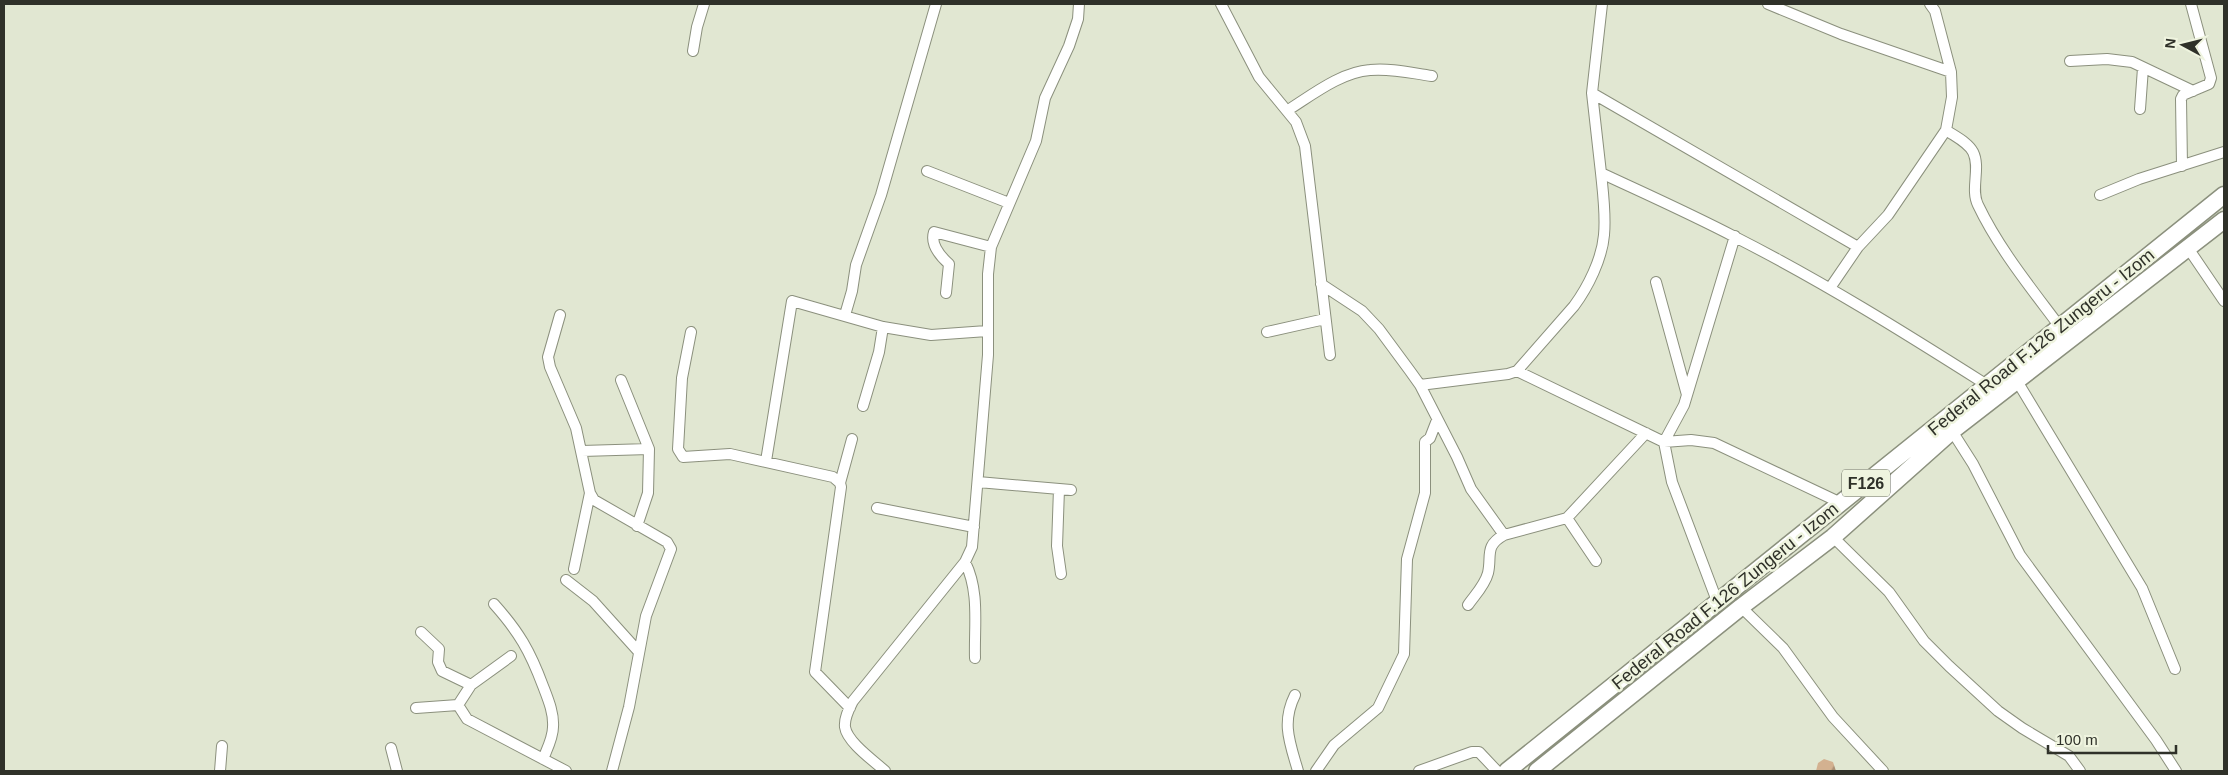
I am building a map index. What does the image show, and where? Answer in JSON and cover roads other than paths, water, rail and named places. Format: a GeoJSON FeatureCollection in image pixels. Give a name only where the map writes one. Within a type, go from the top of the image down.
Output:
{"type":"FeatureCollection","features":[{"type":"Feature","properties":{"kind":"main road","name":"Federal Road F.126 Zungeru - Izom"},"geometry":{"type":"LineString","coordinates":[[1507,771],[2224,195]]}},
{"type":"Feature","properties":{"kind":"main road","name":"Federal Road F.126 Zungeru - Izom"},"geometry":{"type":"LineString","coordinates":[[1545,769],[1741,607],[1833,537],[1952,431],[2224,220]]}},
{"type":"Feature","properties":{"kind":"street"},"geometry":{"type":"LineString","coordinates":[[693,51],[697,27],[704,4]]}},
{"type":"Feature","properties":{"kind":"street"},"geometry":{"type":"LineString","coordinates":[[845,315],[856,265],[881,195],[936,4]]}},
{"type":"Feature","properties":{"kind":"street"},"geometry":{"type":"LineString","coordinates":[[885,771],[850,739],[845,728],[850,708],[853,701],[965,562],[972,547],[988,355],[988,274],[992,247],[1036,141],[1043,103],[1069,46],[1078,19],[1079,4]]}},
{"type":"Feature","properties":{"kind":"street"},"geometry":{"type":"LineString","coordinates":[[1221,4],[1259,78],[1288,110],[1299,128],[1305,146],[1330,355]]}},
{"type":"Feature","properties":{"kind":"street"},"geometry":{"type":"LineString","coordinates":[[1420,385],[1508,374],[1516,371],[1582,295],[1601,250],[1605,215],[1592,93],[1602,4],[1592,4]]}},
{"type":"Feature","properties":{"kind":"street"},"geometry":{"type":"LineString","coordinates":[[1768,4],[1841,34],[1951,72]]}},
{"type":"Feature","properties":{"kind":"street"},"geometry":{"type":"LineString","coordinates":[[1830,288],[1858,247],[1888,215],[1946,130],[1952,97],[1951,72],[1935,11],[1930,4]]}},
{"type":"Feature","properties":{"kind":"street"},"geometry":{"type":"LineString","coordinates":[[2182,166],[2180,104],[2183,95],[2209,84],[2211,78],[2191,4]]}},
{"type":"Feature","properties":{"kind":"street"},"geometry":{"type":"LineString","coordinates":[[2070,61],[2116,60],[2132,62],[2193,91]]}},
{"type":"Feature","properties":{"kind":"street"},"geometry":{"type":"LineString","coordinates":[[2140,109],[2143,68]]}},
{"type":"Feature","properties":{"kind":"street"},"geometry":{"type":"LineString","coordinates":[[1288,110],[1333,82],[1362,71],[1385,70],[1432,76]]}},
{"type":"Feature","properties":{"kind":"street"},"geometry":{"type":"LineString","coordinates":[[1592,93],[1858,247]]}},
{"type":"Feature","properties":{"kind":"street"},"geometry":{"type":"LineString","coordinates":[[1946,130],[1969,146],[1973,152],[1977,203],[2006,254],[2060,327]]}},
{"type":"Feature","properties":{"kind":"street"},"geometry":{"type":"LineString","coordinates":[[2100,195],[2139,179],[2224,152]]}},
{"type":"Feature","properties":{"kind":"street"},"geometry":{"type":"LineString","coordinates":[[926,171],[1009,203]]}},
{"type":"Feature","properties":{"kind":"street"},"geometry":{"type":"LineString","coordinates":[[1602,173],[1735,236],[1830,288],[1987,385]]}},
{"type":"Feature","properties":{"kind":"street"},"geometry":{"type":"LineString","coordinates":[[946,293],[949,267],[934,246],[932,240],[934,232],[992,247]]}},
{"type":"Feature","properties":{"kind":"street"},"geometry":{"type":"LineString","coordinates":[[1717,601],[1672,482],[1664,442],[1684,405],[1735,236]]}},
{"type":"Feature","properties":{"kind":"street"},"geometry":{"type":"LineString","coordinates":[[2188,248],[2224,301]]}},
{"type":"Feature","properties":{"kind":"street"},"geometry":{"type":"LineString","coordinates":[[1656,282],[1687,396]]}},
{"type":"Feature","properties":{"kind":"street"},"geometry":{"type":"LineString","coordinates":[[1321,284],[1362,311],[1379,329],[1420,385],[1457,457],[1471,489],[1504,535]]}},
{"type":"Feature","properties":{"kind":"street"},"geometry":{"type":"LineString","coordinates":[[766,461],[792,301],[883,327],[931,335],[987,331]]}},
{"type":"Feature","properties":{"kind":"street"},"geometry":{"type":"LineString","coordinates":[[560,314],[548,357],[550,367],[576,428],[590,493],[594,500],[666,542],[671,549],[646,616],[629,707],[612,771]]}},
{"type":"Feature","properties":{"kind":"street"},"geometry":{"type":"LineString","coordinates":[[1267,332],[1325,319]]}},
{"type":"Feature","properties":{"kind":"street"},"geometry":{"type":"LineString","coordinates":[[863,406],[879,352],[883,327]]}},
{"type":"Feature","properties":{"kind":"street"},"geometry":{"type":"LineString","coordinates":[[691,332],[682,378],[678,449],[680,454],[683,457],[730,454],[833,477],[840,483]]}},
{"type":"Feature","properties":{"kind":"street"},"geometry":{"type":"LineString","coordinates":[[1516,371],[1664,442],[1691,440],[1714,443],[1841,503]]}},
{"type":"Feature","properties":{"kind":"street"},"geometry":{"type":"LineString","coordinates":[[621,380],[648,450],[648,493],[637,526]]}},
{"type":"Feature","properties":{"kind":"street"},"geometry":{"type":"LineString","coordinates":[[2017,381],[2142,588],[2175,669]]}},
{"type":"Feature","properties":{"kind":"street"},"geometry":{"type":"LineString","coordinates":[[1316,771],[1334,745],[1380,705],[1404,654],[1407,559],[1425,494],[1424,446],[1425,442],[1430,438],[1437,420]]}},
{"type":"Feature","properties":{"kind":"street"},"geometry":{"type":"LineString","coordinates":[[1952,431],[1973,464],[2020,555],[2156,740],[2176,771]]}},
{"type":"Feature","properties":{"kind":"street"},"geometry":{"type":"LineString","coordinates":[[1468,605],[1488,574],[1488,552],[1497,539],[1504,535],[1567,518],[1646,433]]}},
{"type":"Feature","properties":{"kind":"street"},"geometry":{"type":"LineString","coordinates":[[850,708],[815,672],[841,487],[840,483],[852,439]]}},
{"type":"Feature","properties":{"kind":"street"},"geometry":{"type":"LineString","coordinates":[[582,451],[648,450]]}},
{"type":"Feature","properties":{"kind":"street"},"geometry":{"type":"LineString","coordinates":[[978,482],[1071,490]]}},
{"type":"Feature","properties":{"kind":"street"},"geometry":{"type":"LineString","coordinates":[[1059,489],[1057,546],[1062,574]]}},
{"type":"Feature","properties":{"kind":"street"},"geometry":{"type":"LineString","coordinates":[[574,569],[590,493]]}},
{"type":"Feature","properties":{"kind":"street"},"geometry":{"type":"LineString","coordinates":[[877,508],[974,527]]}},
{"type":"Feature","properties":{"kind":"street"},"geometry":{"type":"LineString","coordinates":[[1567,518],[1596,561]]}},
{"type":"Feature","properties":{"kind":"street"},"geometry":{"type":"LineString","coordinates":[[1833,537],[1889,592],[1924,640],[1949,666],[1998,711],[2026,731],[2069,756],[2080,771]]}},
{"type":"Feature","properties":{"kind":"street"},"geometry":{"type":"LineString","coordinates":[[965,562],[972,576],[976,596],[975,658]]}},
{"type":"Feature","properties":{"kind":"street"},"geometry":{"type":"LineString","coordinates":[[566,580],[593,601],[638,651]]}},
{"type":"Feature","properties":{"kind":"street"},"geometry":{"type":"LineString","coordinates":[[494,604],[515,628],[531,654],[549,700],[553,727],[552,736],[543,759]]}},
{"type":"Feature","properties":{"kind":"street"},"geometry":{"type":"LineString","coordinates":[[1741,607],[1783,648],[1834,717],[1883,771]]}},
{"type":"Feature","properties":{"kind":"street"},"geometry":{"type":"LineString","coordinates":[[421,632],[438,649],[438,662],[442,671],[472,685]]}},
{"type":"Feature","properties":{"kind":"street"},"geometry":{"type":"LineString","coordinates":[[458,705],[472,685],[511,656]]}},
{"type":"Feature","properties":{"kind":"street"},"geometry":{"type":"LineString","coordinates":[[1295,695],[1290,706],[1286,726],[1298,771]]}},
{"type":"Feature","properties":{"kind":"street"},"geometry":{"type":"LineString","coordinates":[[458,705],[467,719],[566,771]]}},
{"type":"Feature","properties":{"kind":"street"},"geometry":{"type":"LineString","coordinates":[[416,708],[458,705]]}},
{"type":"Feature","properties":{"kind":"street"},"geometry":{"type":"LineString","coordinates":[[220,771],[222,746]]}},
{"type":"Feature","properties":{"kind":"street"},"geometry":{"type":"LineString","coordinates":[[391,748],[398,771]]}},
{"type":"Feature","properties":{"kind":"street"},"geometry":{"type":"LineString","coordinates":[[1419,771],[1472,752],[1479,752],[1498,771]]}}]}
